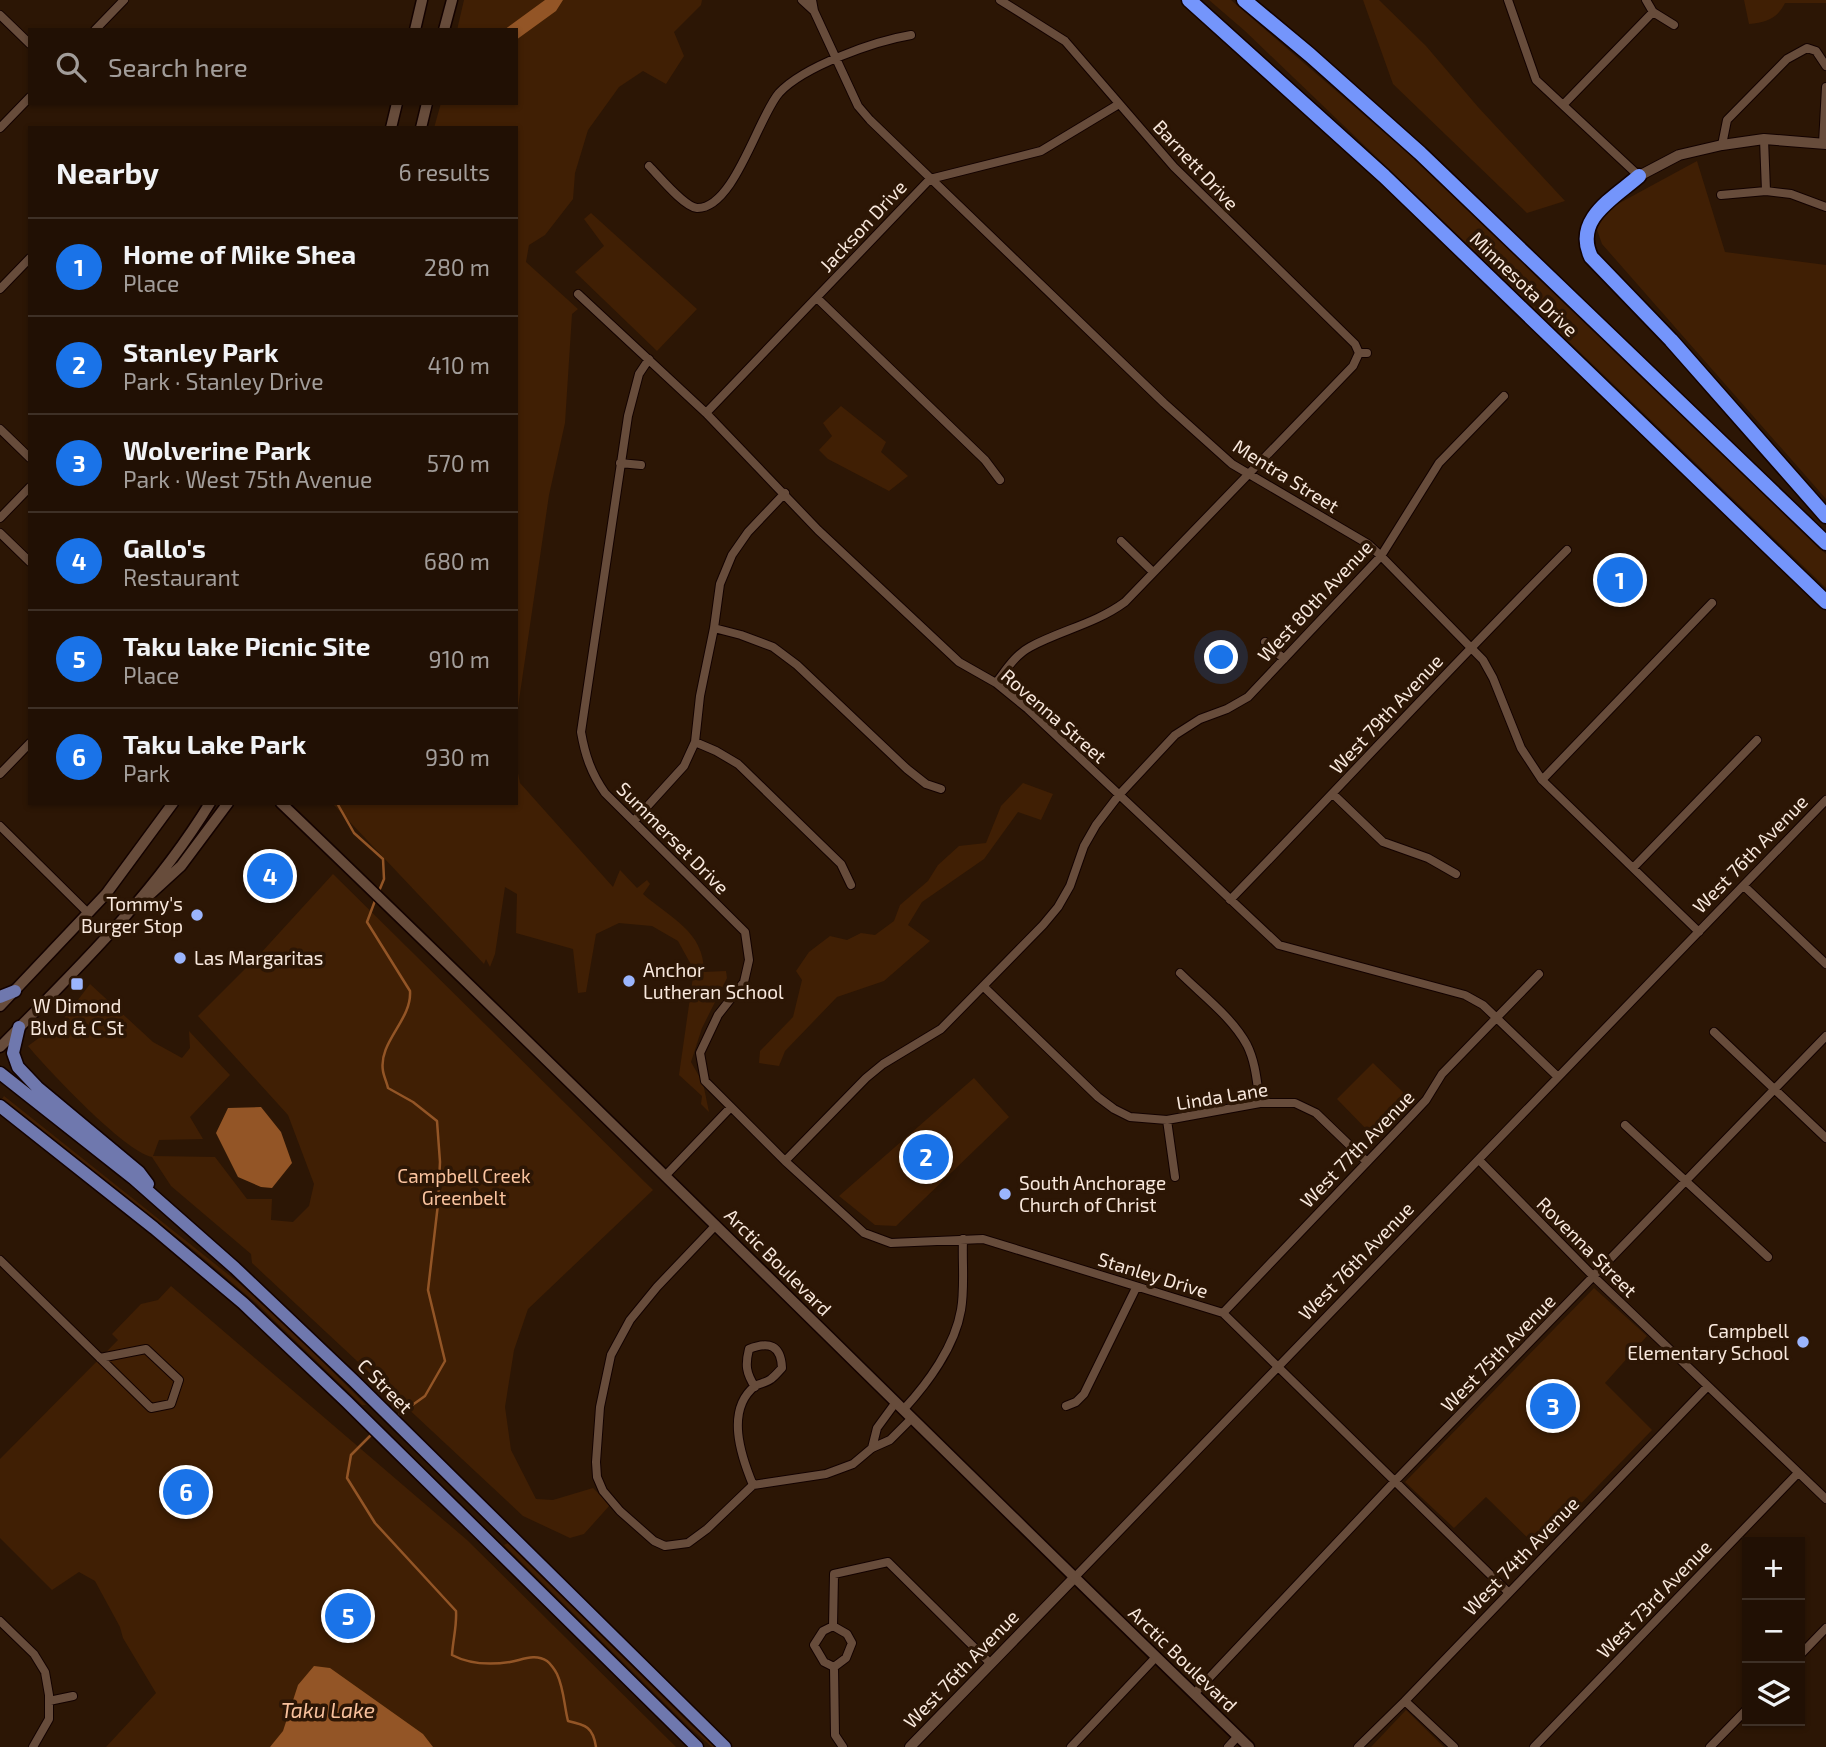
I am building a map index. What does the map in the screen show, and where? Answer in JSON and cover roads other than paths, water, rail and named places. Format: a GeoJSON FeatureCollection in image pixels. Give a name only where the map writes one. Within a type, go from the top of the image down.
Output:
{"type":"FeatureCollection","features":[{"type":"Feature","properties":{"kind":"highway"},"geometry":{"type":"LineString","coordinates":[[1176,0],[1298,98]]}},
{"type":"Feature","properties":{"kind":"highway","name":"Minnesota Drive"},"geometry":{"type":"LineString","coordinates":[[1189,0],[1384,176],[1826,602]]}},
{"type":"Feature","properties":{"kind":"highway","name":"Minnesota Drive"},"geometry":{"type":"LineString","coordinates":[[1244,0],[1420,153],[1826,543]]}},
{"type":"Feature","properties":{"kind":"highway"},"geometry":{"type":"LineString","coordinates":[[1253,0],[1310,55]]}},
{"type":"Feature","properties":{"kind":"highway"},"geometry":{"type":"LineString","coordinates":[[1639,176],[1600,208],[1591,220],[1585,233],[1585,245],[1591,257],[1671,340],[1826,516]]}},
{"type":"Feature","properties":{"kind":"main road"},"geometry":{"type":"LineString","coordinates":[[415,28],[422,0]]}},
{"type":"Feature","properties":{"kind":"main road"},"geometry":{"type":"LineString","coordinates":[[445,28],[452,0]]}},
{"type":"Feature","properties":{"kind":"main road"},"geometry":{"type":"LineString","coordinates":[[391,126],[397,105]]}},
{"type":"Feature","properties":{"kind":"main road"},"geometry":{"type":"LineString","coordinates":[[421,126],[426,105]]}},
{"type":"Feature","properties":{"kind":"main road"},"geometry":{"type":"LineString","coordinates":[[0,1006],[88,914],[172,805]]}},
{"type":"Feature","properties":{"kind":"main road"},"geometry":{"type":"LineString","coordinates":[[0,1047],[120,920],[178,850],[209,805]]}},
{"type":"Feature","properties":{"kind":"main road"},"geometry":{"type":"LineString","coordinates":[[120,920],[180,866],[226,805]]}},
{"type":"Feature","properties":{"kind":"main road","name":"Arctic Boulevard"},"geometry":{"type":"LineString","coordinates":[[283,805],[666,1175],[1249,1747]]}},
{"type":"Feature","properties":{"kind":"main road"},"geometry":{"type":"LineString","coordinates":[[0,997],[15,991]]}},
{"type":"Feature","properties":{"kind":"main road"},"geometry":{"type":"LineString","coordinates":[[19,1027],[13,1053],[18,1067],[46,1095],[139,1172],[163,1204]]}},
{"type":"Feature","properties":{"kind":"main road","name":"C Street"},"geometry":{"type":"LineString","coordinates":[[0,1073],[163,1204],[235,1268],[354,1381],[725,1747]]}},
{"type":"Feature","properties":{"kind":"main road","name":"C Street"},"geometry":{"type":"LineString","coordinates":[[0,1106],[204,1268],[348,1402],[697,1747]]}},
{"type":"Feature","properties":{"kind":"street"},"geometry":{"type":"LineString","coordinates":[[97,28],[124,0]]}},
{"type":"Feature","properties":{"kind":"street"},"geometry":{"type":"LineString","coordinates":[[802,0],[814,11]]}},
{"type":"Feature","properties":{"kind":"street"},"geometry":{"type":"LineString","coordinates":[[812,0],[814,11]]}},
{"type":"Feature","properties":{"kind":"street","name":"Barnett Drive"},"geometry":{"type":"LineString","coordinates":[[1000,0],[1065,41],[1174,167],[1363,352],[1353,366],[1248,476]]}},
{"type":"Feature","properties":{"kind":"street"},"geometry":{"type":"LineString","coordinates":[[1508,0],[1536,80],[1639,176],[1679,155],[1722,145],[1763,139],[1825,144],[1826,87]]}},
{"type":"Feature","properties":{"kind":"street"},"geometry":{"type":"LineString","coordinates":[[1646,0],[1653,12],[1674,25]]}},
{"type":"Feature","properties":{"kind":"street","name":"Mentra Street"},"geometry":{"type":"LineString","coordinates":[[814,11],[858,106],[930,179],[1231,464],[1368,544],[1472,645],[1493,678],[1521,748],[1542,780],[1699,932]]}},
{"type":"Feature","properties":{"kind":"street"},"geometry":{"type":"LineString","coordinates":[[1563,106],[1653,12]]}},
{"type":"Feature","properties":{"kind":"street"},"geometry":{"type":"LineString","coordinates":[[0,15],[28,42]]}},
{"type":"Feature","properties":{"kind":"street"},"geometry":{"type":"LineString","coordinates":[[649,166],[698,212],[710,205],[728,187],[740,170],[765,113],[781,92],[805,74],[836,59],[889,38],[911,35]]}},
{"type":"Feature","properties":{"kind":"street"},"geometry":{"type":"LineString","coordinates":[[1722,145],[1727,120],[1787,59],[1807,48],[1816,51],[1826,66]]}},
{"type":"Feature","properties":{"kind":"street"},"geometry":{"type":"LineString","coordinates":[[0,128],[28,99]]}},
{"type":"Feature","properties":{"kind":"street","name":"Jackson Drive"},"geometry":{"type":"LineString","coordinates":[[706,414],[930,179],[1041,151],[1119,104]]}},
{"type":"Feature","properties":{"kind":"street"},"geometry":{"type":"LineString","coordinates":[[1763,139],[1766,191]]}},
{"type":"Feature","properties":{"kind":"street"},"geometry":{"type":"LineString","coordinates":[[1721,195],[1766,191],[1791,194],[1826,207]]}},
{"type":"Feature","properties":{"kind":"street"},"geometry":{"type":"LineString","coordinates":[[0,289],[28,260]]}},
{"type":"Feature","properties":{"kind":"street","name":"Rovenna Street"},"geometry":{"type":"LineString","coordinates":[[578,294],[706,414],[785,492],[818,530],[959,662],[996,683],[1028,709],[1279,945],[1465,995],[1483,1005],[1558,1077]]}},
{"type":"Feature","properties":{"kind":"street"},"geometry":{"type":"LineString","coordinates":[[817,298],[985,460],[1000,480]]}},
{"type":"Feature","properties":{"kind":"street","name":"Summerset Drive"},"geometry":{"type":"LineString","coordinates":[[649,359],[639,374],[628,416],[581,732],[585,756],[605,793],[744,932],[749,960],[744,982],[719,1015],[700,1053],[705,1081],[730,1108]]}},
{"type":"Feature","properties":{"kind":"street","name":"West 80th Avenue"},"geometry":{"type":"LineString","coordinates":[[785,1161],[866,1078],[941,1029],[984,987],[1058,907],[1070,886],[1084,846],[1119,795],[1175,735],[1200,719],[1227,709],[1248,697],[1381,556],[1439,463],[1504,396]]}},
{"type":"Feature","properties":{"kind":"street"},"geometry":{"type":"LineString","coordinates":[[0,429],[28,456]]}},
{"type":"Feature","properties":{"kind":"street"},"geometry":{"type":"LineString","coordinates":[[620,463],[641,465]]}},
{"type":"Feature","properties":{"kind":"street"},"geometry":{"type":"LineString","coordinates":[[996,683],[1013,661],[1029,648],[1106,616],[1125,602],[1248,476]]}},
{"type":"Feature","properties":{"kind":"street"},"geometry":{"type":"LineString","coordinates":[[0,518],[28,489]]}},
{"type":"Feature","properties":{"kind":"street"},"geometry":{"type":"LineString","coordinates":[[634,821],[684,766],[695,742],[699,696],[714,628],[720,584],[732,555],[748,532],[785,492]]}},
{"type":"Feature","properties":{"kind":"street"},"geometry":{"type":"LineString","coordinates":[[0,533],[28,560]]}},
{"type":"Feature","properties":{"kind":"street"},"geometry":{"type":"LineString","coordinates":[[1121,541],[1153,572]]}},
{"type":"Feature","properties":{"kind":"street","name":"West 79th Avenue"},"geometry":{"type":"LineString","coordinates":[[1230,900],[1472,645],[1567,550]]}},
{"type":"Feature","properties":{"kind":"street"},"geometry":{"type":"LineString","coordinates":[[1542,780],[1712,603]]}},
{"type":"Feature","properties":{"kind":"street"},"geometry":{"type":"LineString","coordinates":[[714,628],[773,647],[797,665],[907,769],[926,784],[941,789]]}},
{"type":"Feature","properties":{"kind":"street"},"geometry":{"type":"LineString","coordinates":[[1265,642],[1284,659]]}},
{"type":"Feature","properties":{"kind":"street"},"geometry":{"type":"LineString","coordinates":[[1633,868],[1757,740]]}},
{"type":"Feature","properties":{"kind":"street"},"geometry":{"type":"LineString","coordinates":[[695,742],[738,764],[841,864],[852,885]]}},
{"type":"Feature","properties":{"kind":"street"},"geometry":{"type":"LineString","coordinates":[[0,774],[28,745]]}},
{"type":"Feature","properties":{"kind":"street"},"geometry":{"type":"LineString","coordinates":[[1333,794],[1383,842],[1428,858],[1456,874]]}},
{"type":"Feature","properties":{"kind":"street","name":"West 76th Avenue"},"geometry":{"type":"LineString","coordinates":[[910,1747],[1826,800]]}},
{"type":"Feature","properties":{"kind":"street"},"geometry":{"type":"LineString","coordinates":[[0,826],[88,914]]}},
{"type":"Feature","properties":{"kind":"street"},"geometry":{"type":"LineString","coordinates":[[1744,886],[1826,964]]}},
{"type":"Feature","properties":{"kind":"street"},"geometry":{"type":"LineString","coordinates":[[1180,973],[1234,1026],[1246,1044],[1252,1059],[1260,1103]]}},
{"type":"Feature","properties":{"kind":"street","name":"West 77th Avenue"},"geometry":{"type":"LineString","coordinates":[[1223,1313],[1426,1100],[1442,1074],[1539,974]]}},
{"type":"Feature","properties":{"kind":"street","name":"Linda Lane"},"geometry":{"type":"LineString","coordinates":[[984,987],[1098,1097],[1130,1117],[1167,1120],[1260,1103],[1295,1102],[1316,1113],[1367,1162]]}},
{"type":"Feature","properties":{"kind":"street"},"geometry":{"type":"LineString","coordinates":[[1714,1032],[1826,1138]]}},
{"type":"Feature","properties":{"kind":"street","name":"West 75th Avenue"},"geometry":{"type":"LineString","coordinates":[[1194,1694],[1395,1481],[1826,1036]]}},
{"type":"Feature","properties":{"kind":"street"},"geometry":{"type":"LineString","coordinates":[[666,1175],[730,1108]]}},
{"type":"Feature","properties":{"kind":"street","name":"Stanley Drive"},"geometry":{"type":"LineString","coordinates":[[730,1108],[864,1233],[891,1243],[983,1239],[1223,1313],[1508,1592]]}},
{"type":"Feature","properties":{"kind":"street"},"geometry":{"type":"LineString","coordinates":[[1167,1120],[1175,1177]]}},
{"type":"Feature","properties":{"kind":"street"},"geometry":{"type":"LineString","coordinates":[[1625,1125],[1768,1257]]}},
{"type":"Feature","properties":{"kind":"street","name":"Rovenna Street"},"geometry":{"type":"LineString","coordinates":[[1479,1160],[1594,1277],[1826,1499]]}},
{"type":"Feature","properties":{"kind":"street"},"geometry":{"type":"LineString","coordinates":[[716,1225],[650,1295],[630,1320],[611,1355],[600,1407],[596,1462],[597,1477],[603,1491],[620,1511],[654,1541],[665,1546],[688,1543],[707,1529],[753,1485],[826,1474],[853,1464],[872,1448],[890,1440],[904,1410]]}},
{"type":"Feature","properties":{"kind":"street"},"geometry":{"type":"LineString","coordinates":[[872,1448],[877,1429],[904,1410],[917,1395],[955,1333],[961,1309],[962,1239]]}},
{"type":"Feature","properties":{"kind":"street"},"geometry":{"type":"LineString","coordinates":[[0,1260],[151,1408],[171,1404],[179,1380],[146,1349],[100,1358]]}},
{"type":"Feature","properties":{"kind":"street"},"geometry":{"type":"LineString","coordinates":[[1066,1406],[1084,1395],[1136,1288]]}},
{"type":"Feature","properties":{"kind":"street"},"geometry":{"type":"LineString","coordinates":[[753,1485],[741,1457],[737,1427],[743,1404],[755,1387],[770,1380],[782,1368],[782,1356],[771,1345],[762,1343],[749,1349],[747,1374],[755,1387]]}},
{"type":"Feature","properties":{"kind":"street","name":"West 74th Avenue"},"geometry":{"type":"LineString","coordinates":[[1358,1747],[1707,1387]]}},
{"type":"Feature","properties":{"kind":"street","name":"West 73rd Avenue"},"geometry":{"type":"LineString","coordinates":[[1534,1747],[1798,1473]]}},
{"type":"Feature","properties":{"kind":"street"},"geometry":{"type":"LineString","coordinates":[[833,1626],[834,1574],[888,1562],[991,1664]]}},
{"type":"Feature","properties":{"kind":"street"},"geometry":{"type":"LineString","coordinates":[[0,1621],[34,1654],[45,1672],[49,1719],[33,1747]]}},
{"type":"Feature","properties":{"kind":"street"},"geometry":{"type":"LineString","coordinates":[[833,1626],[823,1631],[814,1645],[824,1662],[834,1667]]}},
{"type":"Feature","properties":{"kind":"street"},"geometry":{"type":"LineString","coordinates":[[833,1626],[847,1634],[852,1643],[846,1658],[834,1667]]}},
{"type":"Feature","properties":{"kind":"street"},"geometry":{"type":"LineString","coordinates":[[1805,1650],[1826,1628]]}},
{"type":"Feature","properties":{"kind":"street"},"geometry":{"type":"LineString","coordinates":[[1071,1747],[1156,1657]]}},
{"type":"Feature","properties":{"kind":"street"},"geometry":{"type":"LineString","coordinates":[[834,1667],[835,1735],[843,1747]]}},
{"type":"Feature","properties":{"kind":"street"},"geometry":{"type":"LineString","coordinates":[[49,1701],[73,1696]]}},
{"type":"Feature","properties":{"kind":"street"},"geometry":{"type":"LineString","coordinates":[[1405,1700],[1454,1747]]}},
{"type":"Feature","properties":{"kind":"street"},"geometry":{"type":"LineString","coordinates":[[1710,1747],[1742,1714]]}},
{"type":"Feature","properties":{"kind":"street"},"geometry":{"type":"LineString","coordinates":[[1228,1747],[1238,1736]]}},
{"type":"Feature","properties":{"kind":"water"},"geometry":{"type":"Polygon","coordinates":[[[545,0],[563,0],[556,11],[518,39],[518,28],[507,28],[545,0]]]}},
{"type":"Feature","properties":{"kind":"water"},"geometry":{"type":"Polygon","coordinates":[[[261,1107],[281,1132],[292,1163],[272,1188],[261,1187],[238,1177],[216,1133],[228,1108],[261,1107]]]}},
{"type":"Feature","properties":{"kind":"water","name":"Taku Lake"},"geometry":{"type":"Polygon","coordinates":[[[314,1666],[330,1668],[423,1734],[433,1747],[270,1747],[283,1731],[298,1685],[314,1666]]]}},
{"type":"Feature","properties":{"kind":"waterway"},"geometry":{"type":"LineString","coordinates":[[338,805],[354,833],[383,859],[384,879],[379,891]]}},
{"type":"Feature","properties":{"kind":"waterway"},"geometry":{"type":"LineString","coordinates":[[376,898],[367,922],[410,991],[406,1012],[385,1050],[383,1073],[388,1088],[413,1102],[437,1121],[440,1162],[428,1290],[445,1361],[425,1396],[397,1416]]}},
{"type":"Feature","properties":{"kind":"waterway"},"geometry":{"type":"LineString","coordinates":[[372,1434],[351,1455],[347,1478],[375,1523],[456,1611],[452,1655],[473,1662],[487,1663],[533,1657],[547,1661],[555,1671],[563,1691],[568,1721],[588,1728],[596,1747]]}},
{"type":"Feature","properties":{"kind":"place","name":"Home of Mike Shea"},"geometry":{"type":"Point","coordinates":[1620,580]}},
{"type":"Feature","properties":{"kind":"place","name":"Gallo's"},"geometry":{"type":"Point","coordinates":[270,876]}},
{"type":"Feature","properties":{"kind":"place","name":"Tommy's Burger Stop"},"geometry":{"type":"Point","coordinates":[197,915]}},
{"type":"Feature","properties":{"kind":"place","name":"Las Margaritas"},"geometry":{"type":"Point","coordinates":[180,958]}},
{"type":"Feature","properties":{"kind":"place","name":"Anchor Lutheran School"},"geometry":{"type":"Point","coordinates":[629,981]}},
{"type":"Feature","properties":{"kind":"place","name":"W Dimond Blvd & C St"},"geometry":{"type":"Point","coordinates":[77,984]}},
{"type":"Feature","properties":{"kind":"place","name":"Stanley Park"},"geometry":{"type":"Point","coordinates":[926,1157]}},
{"type":"Feature","properties":{"kind":"place","name":"South Anchorage Church of Christ"},"geometry":{"type":"Point","coordinates":[1005,1194]}},
{"type":"Feature","properties":{"kind":"place","name":"Campbell Elementary School"},"geometry":{"type":"Point","coordinates":[1803,1342]}},
{"type":"Feature","properties":{"kind":"place","name":"Wolverine Park"},"geometry":{"type":"Point","coordinates":[1553,1406]}},
{"type":"Feature","properties":{"kind":"place","name":"Taku Lake Park"},"geometry":{"type":"Point","coordinates":[186,1492]}},
{"type":"Feature","properties":{"kind":"place","name":"Taku lake Picnic Site"},"geometry":{"type":"Point","coordinates":[348,1616]}},
{"type":"Feature","properties":{"kind":"park label","name":"Campbell Creek Greenbelt"},"geometry":{"type":"Point","coordinates":[464,1187]}}]}
